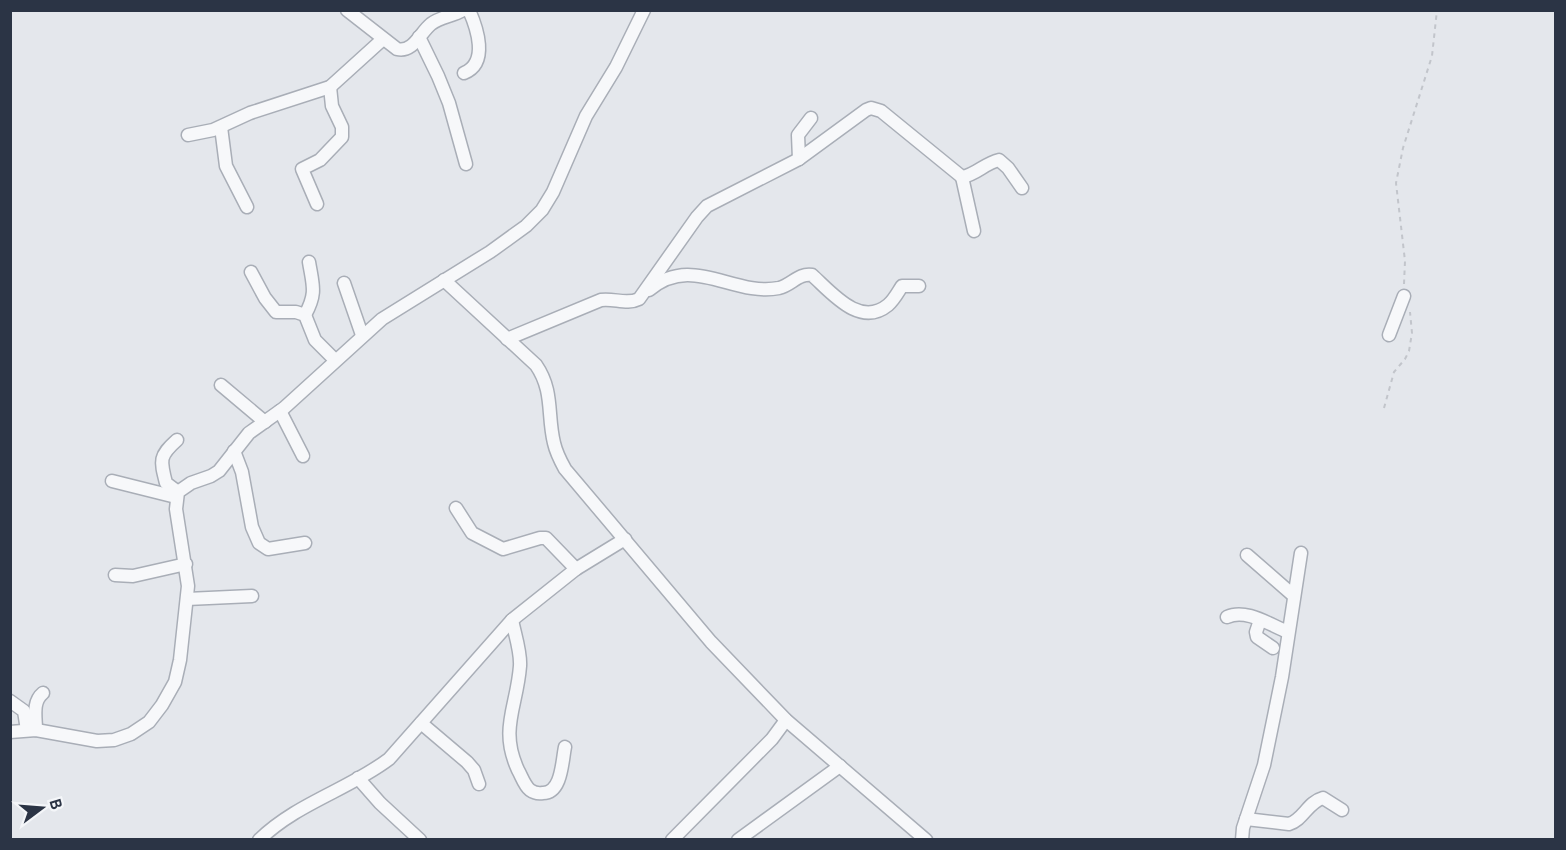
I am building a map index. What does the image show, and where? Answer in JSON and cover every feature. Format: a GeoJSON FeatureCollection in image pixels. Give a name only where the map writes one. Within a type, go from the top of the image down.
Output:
{"type":"FeatureCollection","features":[{"type":"Feature","properties":{"kind":"street"},"geometry":{"type":"LineString","coordinates":[[347,10],[383,39],[397,49],[403,50],[410,48],[431,24],[464,10]]}},
{"type":"Feature","properties":{"kind":"street"},"geometry":{"type":"LineString","coordinates":[[464,73],[470,71],[476,63],[479,48],[476,26],[469,10]]}},
{"type":"Feature","properties":{"kind":"street"},"geometry":{"type":"LineString","coordinates":[[10,732],[31,730],[97,741],[114,740],[131,734],[149,722],[175,682],[180,660],[188,586],[176,509],[177,494],[191,483],[219,471],[249,433],[280,411],[362,335],[390,313],[490,252],[526,226],[542,210],[553,192],[586,116],[616,67],[644,10]]}},
{"type":"Feature","properties":{"kind":"street"},"geometry":{"type":"LineString","coordinates":[[419,37],[448,103],[466,164]]}},
{"type":"Feature","properties":{"kind":"street"},"geometry":{"type":"LineString","coordinates":[[188,135],[221,127],[250,113],[330,87],[383,39]]}},
{"type":"Feature","properties":{"kind":"street"},"geometry":{"type":"LineString","coordinates":[[317,204],[302,169],[320,160],[342,137],[342,128],[332,106],[330,87]]}},
{"type":"Feature","properties":{"kind":"street"},"geometry":{"type":"LineString","coordinates":[[639,299],[707,206],[799,159],[866,110],[881,111],[962,177],[974,231]]}},
{"type":"Feature","properties":{"kind":"street"},"geometry":{"type":"LineString","coordinates":[[799,159],[798,135],[811,118]]}},
{"type":"Feature","properties":{"kind":"street"},"geometry":{"type":"LineString","coordinates":[[221,127],[226,166],[247,207]]}},
{"type":"Feature","properties":{"kind":"street"},"geometry":{"type":"LineString","coordinates":[[962,177],[970,176],[990,162],[999,160],[1008,168],[1022,188]]}},
{"type":"Feature","properties":{"kind":"street"},"geometry":{"type":"LineString","coordinates":[[305,315],[313,301],[314,294],[309,262]]}},
{"type":"Feature","properties":{"kind":"street"},"geometry":{"type":"LineString","coordinates":[[251,272],[265,298],[276,312],[296,312],[305,315],[315,340],[335,360]]}},
{"type":"Feature","properties":{"kind":"street"},"geometry":{"type":"LineString","coordinates":[[507,339],[601,300],[609,298],[629,302],[639,299],[659,282],[676,275],[696,275],[752,288],[780,288],[804,274],[812,275],[850,308],[862,314],[878,312],[890,304],[902,286],[919,286]]}},
{"type":"Feature","properties":{"kind":"street"},"geometry":{"type":"LineString","coordinates":[[444,280],[536,365],[548,389],[553,441],[565,469],[711,642],[786,720],[926,840]]}},
{"type":"Feature","properties":{"kind":"street"},"geometry":{"type":"LineString","coordinates":[[344,283],[362,335]]}},
{"type":"Feature","properties":{"kind":"street"},"geometry":{"type":"LineString","coordinates":[[1389,335],[1404,296]]}},
{"type":"Feature","properties":{"kind":"street"},"geometry":{"type":"LineString","coordinates":[[221,385],[265,422]]}},
{"type":"Feature","properties":{"kind":"street"},"geometry":{"type":"LineString","coordinates":[[280,411],[303,456]]}},
{"type":"Feature","properties":{"kind":"street"},"geometry":{"type":"LineString","coordinates":[[177,441],[164,452],[161,460],[166,483],[177,494]]}},
{"type":"Feature","properties":{"kind":"street"},"geometry":{"type":"LineString","coordinates":[[234,451],[242,472],[252,527],[259,543],[268,549],[305,543]]}},
{"type":"Feature","properties":{"kind":"street"},"geometry":{"type":"LineString","coordinates":[[112,481],[177,494]]}},
{"type":"Feature","properties":{"kind":"street"},"geometry":{"type":"LineString","coordinates":[[456,508],[472,533],[497,547],[508,549],[546,538],[576,568]]}},
{"type":"Feature","properties":{"kind":"street"},"geometry":{"type":"LineString","coordinates":[[259,840],[272,827],[304,806],[389,759],[512,620],[576,568],[625,539]]}},
{"type":"Feature","properties":{"kind":"street"},"geometry":{"type":"LineString","coordinates":[[1242,840],[1246,819],[1264,765],[1301,553]]}},
{"type":"Feature","properties":{"kind":"street"},"geometry":{"type":"LineString","coordinates":[[1247,555],[1294,596]]}},
{"type":"Feature","properties":{"kind":"street"},"geometry":{"type":"LineString","coordinates":[[115,575],[133,576],[186,564]]}},
{"type":"Feature","properties":{"kind":"street"},"geometry":{"type":"LineString","coordinates":[[187,599],[252,596]]}},
{"type":"Feature","properties":{"kind":"street"},"geometry":{"type":"LineString","coordinates":[[1227,617],[1244,614],[1288,632]]}},
{"type":"Feature","properties":{"kind":"street"},"geometry":{"type":"LineString","coordinates":[[512,620],[520,664],[509,726],[509,742],[513,759],[527,788],[533,793],[547,793],[559,781],[565,747]]}},
{"type":"Feature","properties":{"kind":"street"},"geometry":{"type":"LineString","coordinates":[[1260,620],[1257,637],[1273,648]]}},
{"type":"Feature","properties":{"kind":"street"},"geometry":{"type":"LineString","coordinates":[[31,730],[37,698],[43,693]]}},
{"type":"Feature","properties":{"kind":"street"},"geometry":{"type":"LineString","coordinates":[[10,701],[24,711],[31,730]]}},
{"type":"Feature","properties":{"kind":"street"},"geometry":{"type":"LineString","coordinates":[[672,840],[772,739],[786,720]]}},
{"type":"Feature","properties":{"kind":"street"},"geometry":{"type":"LineString","coordinates":[[421,723],[464,759],[474,770],[479,784]]}},
{"type":"Feature","properties":{"kind":"street"},"geometry":{"type":"LineString","coordinates":[[738,840],[840,766]]}},
{"type":"Feature","properties":{"kind":"street"},"geometry":{"type":"LineString","coordinates":[[358,778],[380,803],[420,840]]}},
{"type":"Feature","properties":{"kind":"street"},"geometry":{"type":"LineString","coordinates":[[1246,819],[1289,824],[1294,822],[1313,802],[1323,798],[1342,810]]}},
{"type":"Feature","properties":{"kind":"path"},"geometry":{"type":"LineString","coordinates":[[1384,408],[1390,382],[1405,359],[1412,333],[1411,315],[1404,296],[1405,261],[1396,183],[1403,147],[1429,67],[1437,10]]}}]}
